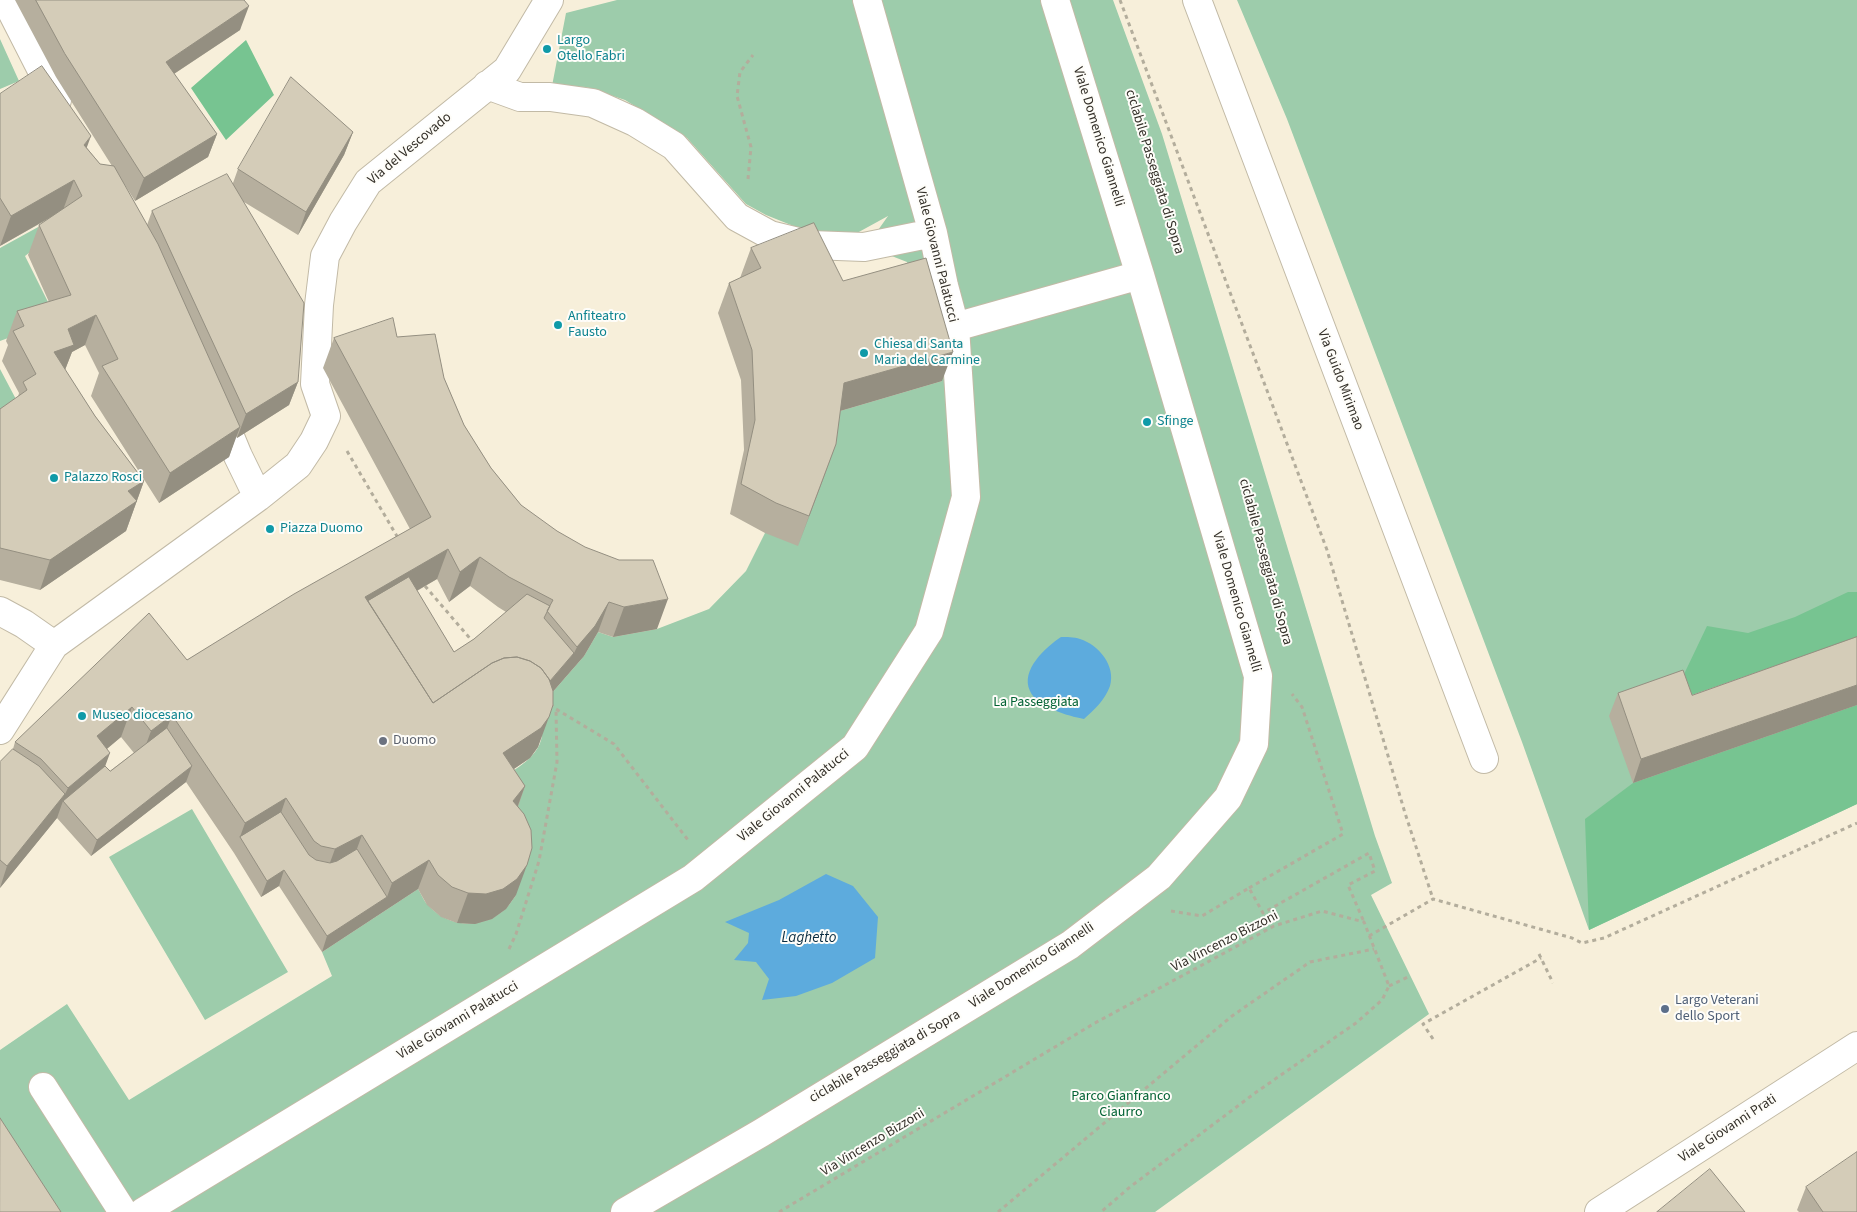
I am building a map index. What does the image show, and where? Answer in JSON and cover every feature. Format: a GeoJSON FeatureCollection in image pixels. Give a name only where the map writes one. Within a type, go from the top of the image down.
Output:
{"type":"FeatureCollection","features":[{"type":"Feature","properties":{"kind":"street"},"geometry":{"type":"LineString","coordinates":[[6,0],[71,124]]}},
{"type":"Feature","properties":{"kind":"street","name":"Via del Vescovado"},"geometry":{"type":"LineString","coordinates":[[326,416],[315,384],[319,305],[325,256],[343,222],[368,182],[462,95],[487,85],[506,70],[549,0]]}},
{"type":"Feature","properties":{"kind":"street","name":"Viale Giovanni Palatucci"},"geometry":{"type":"LineString","coordinates":[[142,1212],[693,878],[855,747],[929,631],[966,497],[955,327],[933,233],[867,0]]}},
{"type":"Feature","properties":{"kind":"street","name":"Viale Domenico Giannelli"},"geometry":{"type":"LineString","coordinates":[[625,1212],[769,1128],[1070,945],[1159,877],[1228,798],[1254,744],[1258,676],[1140,275],[1055,0]]}},
{"type":"Feature","properties":{"kind":"street","name":"Via Guido Mirimao"},"geometry":{"type":"LineString","coordinates":[[1197,0],[1484,759]]}},
{"type":"Feature","properties":{"kind":"street"},"geometry":{"type":"LineString","coordinates":[[487,85],[520,97],[550,97],[593,103],[635,122],[674,146],[737,217],[770,235],[811,245],[864,247],[933,233]]}},
{"type":"Feature","properties":{"kind":"street"},"geometry":{"type":"LineString","coordinates":[[955,327],[1140,275]]}},
{"type":"Feature","properties":{"kind":"street"},"geometry":{"type":"LineString","coordinates":[[209,385],[238,456],[258,497]]}},
{"type":"Feature","properties":{"kind":"street"},"geometry":{"type":"LineString","coordinates":[[0,730],[54,645],[258,497],[298,465],[314,441],[326,416]]}},
{"type":"Feature","properties":{"kind":"street"},"geometry":{"type":"LineString","coordinates":[[0,611],[24,624],[54,645]]}},
{"type":"Feature","properties":{"kind":"street","name":"Viale Giovanni Prati"},"geometry":{"type":"LineString","coordinates":[[1599,1212],[1857,1046]]}},
{"type":"Feature","properties":{"kind":"street"},"geometry":{"type":"LineString","coordinates":[[43,1087],[123,1212]]}},
{"type":"Feature","properties":{"kind":"path"},"geometry":{"type":"LineString","coordinates":[[1120,0],[1327,550],[1432,899]]}},
{"type":"Feature","properties":{"kind":"path"},"geometry":{"type":"LineString","coordinates":[[737,217],[746,204],[751,147],[737,96],[740,72],[753,55]]}},
{"type":"Feature","properties":{"kind":"path"},"geometry":{"type":"LineString","coordinates":[[326,416],[402,546]]}},
{"type":"Feature","properties":{"kind":"path"},"geometry":{"type":"LineString","coordinates":[[425,586],[478,648]]}},
{"type":"Feature","properties":{"kind":"path"},"geometry":{"type":"LineString","coordinates":[[1133,896],[1162,910],[1202,916],[1343,834],[1302,707],[1287,688],[1258,676]]}},
{"type":"Feature","properties":{"kind":"path"},"geometry":{"type":"LineString","coordinates":[[546,700],[556,709],[614,744],[708,866]]}},
{"type":"Feature","properties":{"kind":"path"},"geometry":{"type":"LineString","coordinates":[[508,951],[516,934],[539,862],[557,762],[556,709]]}},
{"type":"Feature","properties":{"kind":"path"},"geometry":{"type":"LineString","coordinates":[[1369,936],[1432,899],[1572,938],[1582,943],[1604,938],[1857,823]]}},
{"type":"Feature","properties":{"kind":"path"},"geometry":{"type":"LineString","coordinates":[[1249,888],[1263,913],[1368,854],[1375,871],[1348,885],[1389,986]]}},
{"type":"Feature","properties":{"kind":"path","name":"Via Vincenzo Bizzoni"},"geometry":{"type":"LineString","coordinates":[[779,1212],[1095,1023],[1274,926],[1322,912],[1364,922]]}},
{"type":"Feature","properties":{"kind":"path"},"geometry":{"type":"LineString","coordinates":[[998,1212],[1232,1016],[1310,962],[1374,949]]}},
{"type":"Feature","properties":{"kind":"path"},"geometry":{"type":"LineString","coordinates":[[1433,1039],[1423,1024],[1540,956],[1553,983]]}},
{"type":"Feature","properties":{"kind":"path"},"geometry":{"type":"LineString","coordinates":[[1100,1212],[1130,1187],[1255,1093],[1356,1023],[1382,1000],[1389,986],[1410,976]]}},
{"type":"Feature","properties":{"kind":"green space","name":"La Passeggiata"},"geometry":{"type":"Polygon","coordinates":[[[617,0],[1113,0],[1162,134],[1375,836],[1392,883],[1371,895],[1429,1014],[1155,1212],[31,1212],[0,1165],[0,1050],[67,1004],[129,1100],[332,976],[322,952],[418,889],[426,902],[437,913],[455,922],[475,923],[495,916],[504,910],[516,895],[493,783],[523,764],[535,752],[542,736],[538,709],[584,656],[598,632],[613,637],[657,629],[709,609],[746,571],[765,533],[833,413],[942,381],[907,262],[884,253],[876,233],[888,216],[857,233],[806,231],[766,215],[746,204],[687,138],[625,100],[586,87],[552,86],[566,13],[617,0]]]}},
{"type":"Feature","properties":{"kind":"green space"},"geometry":{"type":"Polygon","coordinates":[[[1237,0],[1857,0],[1857,804],[1589,930],[1522,742],[1287,119],[1237,0]]]}},
{"type":"Feature","properties":{"kind":"green space"},"geometry":{"type":"Polygon","coordinates":[[[0,39],[19,81],[0,89],[0,39]]]}},
{"type":"Feature","properties":{"kind":"green space"},"geometry":{"type":"Polygon","coordinates":[[[246,40],[274,95],[226,140],[191,88],[246,40]]]}},
{"type":"Feature","properties":{"kind":"green space"},"geometry":{"type":"Polygon","coordinates":[[[60,215],[65,225],[25,256],[57,320],[0,341],[0,248],[60,215]]]}},
{"type":"Feature","properties":{"kind":"green space"},"geometry":{"type":"Polygon","coordinates":[[[0,369],[18,403],[0,425],[0,369]]]}},
{"type":"Feature","properties":{"kind":"green space"},"geometry":{"type":"Polygon","coordinates":[[[1848,592],[1857,592],[1857,657],[1684,718],[1675,693],[1707,626],[1748,633],[1795,617],[1848,592]]]}},
{"type":"Feature","properties":{"kind":"green space"},"geometry":{"type":"Polygon","coordinates":[[[1857,705],[1857,804],[1589,930],[1585,819],[1633,783],[1857,705]]]}},
{"type":"Feature","properties":{"kind":"green space"},"geometry":{"type":"Polygon","coordinates":[[[192,809],[288,972],[205,1020],[109,857],[192,809]]]}},
{"type":"Feature","properties":{"kind":"water"},"geometry":{"type":"Polygon","coordinates":[[[1061,637],[1078,638],[1094,646],[1104,657],[1111,671],[1108,691],[1099,704],[1084,719],[1070,716],[1046,706],[1039,702],[1030,691],[1028,683],[1031,667],[1048,647],[1061,637]]]}},
{"type":"Feature","properties":{"kind":"water","name":"Laghetto"},"geometry":{"type":"Polygon","coordinates":[[[826,874],[853,886],[878,917],[875,958],[832,983],[796,996],[762,1000],[769,979],[756,962],[734,960],[748,943],[749,933],[725,922],[779,900],[826,874]]]}},
{"type":"Feature","properties":{"kind":"building"},"geometry":{"type":"Polygon","coordinates":[[[36,0],[244,0],[249,6],[166,62],[217,134],[144,178],[65,54],[36,0]]]}},
{"type":"Feature","properties":{"kind":"building"},"geometry":{"type":"Polygon","coordinates":[[[42,66],[91,136],[84,145],[100,164],[114,166],[158,244],[240,427],[170,473],[102,366],[118,359],[96,315],[68,329],[74,345],[54,352],[95,416],[144,481],[128,491],[137,501],[50,560],[0,548],[0,409],[27,390],[23,382],[36,374],[13,331],[24,326],[17,311],[71,295],[39,225],[82,196],[74,180],[11,216],[0,198],[0,94],[42,66]]]}},
{"type":"Feature","properties":{"kind":"building"},"geometry":{"type":"Polygon","coordinates":[[[291,77],[353,132],[306,212],[238,169],[291,77]]]}},
{"type":"Feature","properties":{"kind":"building"},"geometry":{"type":"Polygon","coordinates":[[[227,174],[304,303],[298,382],[246,414],[152,211],[227,174]]]}},
{"type":"Feature","properties":{"kind":"building"},"geometry":{"type":"Polygon","coordinates":[[[814,223],[843,281],[926,258],[953,352],[844,383],[836,444],[809,516],[776,503],[741,484],[755,420],[752,350],[729,283],[761,268],[751,248],[814,223]]]}},
{"type":"Feature","properties":{"kind":"building"},"geometry":{"type":"Polygon","coordinates":[[[393,318],[397,337],[435,334],[444,378],[464,425],[491,468],[521,505],[557,531],[585,547],[619,560],[653,560],[668,599],[624,607],[609,602],[595,626],[577,647],[547,611],[553,600],[509,577],[480,557],[460,572],[448,549],[365,597],[433,703],[492,663],[504,658],[517,657],[530,661],[541,668],[549,679],[553,691],[553,705],[549,717],[541,728],[503,753],[525,786],[513,801],[524,814],[531,830],[532,848],[527,865],[517,879],[503,889],[486,894],[468,893],[452,887],[438,875],[429,860],[392,883],[362,835],[335,849],[321,846],[314,841],[286,798],[245,823],[172,715],[151,731],[132,707],[97,736],[110,753],[68,788],[41,759],[15,742],[149,613],[187,660],[294,594],[431,517],[334,338],[393,318]]]}},
{"type":"Feature","properties":{"kind":"building"},"geometry":{"type":"Polygon","coordinates":[[[409,577],[454,652],[474,639],[527,594],[550,606],[544,618],[574,653],[550,681],[541,668],[530,661],[517,657],[504,658],[492,663],[433,703],[368,601],[409,577]]]}},
{"type":"Feature","properties":{"kind":"building"},"geometry":{"type":"Polygon","coordinates":[[[1857,637],[1857,685],[1641,759],[1618,693],[1683,670],[1692,695],[1857,637]]]}},
{"type":"Feature","properties":{"kind":"building"},"geometry":{"type":"Polygon","coordinates":[[[167,728],[192,766],[97,840],[63,801],[105,766],[110,771],[167,728]]]}},
{"type":"Feature","properties":{"kind":"building"},"geometry":{"type":"Polygon","coordinates":[[[13,749],[39,766],[65,794],[7,866],[0,860],[0,762],[13,749]]]}},
{"type":"Feature","properties":{"kind":"building"},"geometry":{"type":"Polygon","coordinates":[[[281,812],[309,855],[316,860],[330,863],[357,849],[387,897],[327,936],[284,870],[267,881],[240,837],[281,812]]]}},
{"type":"Feature","properties":{"kind":"building"},"geometry":{"type":"Polygon","coordinates":[[[0,1118],[61,1212],[0,1212],[0,1118]]]}},
{"type":"Feature","properties":{"kind":"building"},"geometry":{"type":"Polygon","coordinates":[[[1857,1152],[1857,1212],[1823,1212],[1806,1187],[1857,1152]]]}},
{"type":"Feature","properties":{"kind":"building"},"geometry":{"type":"Polygon","coordinates":[[[1710,1169],[1745,1212],[1657,1212],[1710,1169]]]}},
{"type":"Feature","properties":{"kind":"place","name":"Largo Otello Fabri"},"geometry":{"type":"Point","coordinates":[547,49]}},
{"type":"Feature","properties":{"kind":"place","name":"Anfiteatro Fausto"},"geometry":{"type":"Point","coordinates":[558,325]}},
{"type":"Feature","properties":{"kind":"place","name":"Chiesa di Santa Maria del Carmine"},"geometry":{"type":"Point","coordinates":[864,353]}},
{"type":"Feature","properties":{"kind":"place","name":"Sfinge"},"geometry":{"type":"Point","coordinates":[1147,422]}},
{"type":"Feature","properties":{"kind":"place","name":"Palazzo Rosci"},"geometry":{"type":"Point","coordinates":[54,478]}},
{"type":"Feature","properties":{"kind":"place","name":"Piazza Duomo"},"geometry":{"type":"Point","coordinates":[270,529]}},
{"type":"Feature","properties":{"kind":"place","name":"Museo diocesano"},"geometry":{"type":"Point","coordinates":[82,716]}},
{"type":"Feature","properties":{"kind":"place","name":"Duomo"},"geometry":{"type":"Point","coordinates":[383,741]}},
{"type":"Feature","properties":{"kind":"place","name":"Largo Veterani dello Sport"},"geometry":{"type":"Point","coordinates":[1665,1009]}},
{"type":"Feature","properties":{"kind":"park label","name":"Parco Gianfranco Ciaurro"},"geometry":{"type":"Point","coordinates":[1121,1106]}}]}
